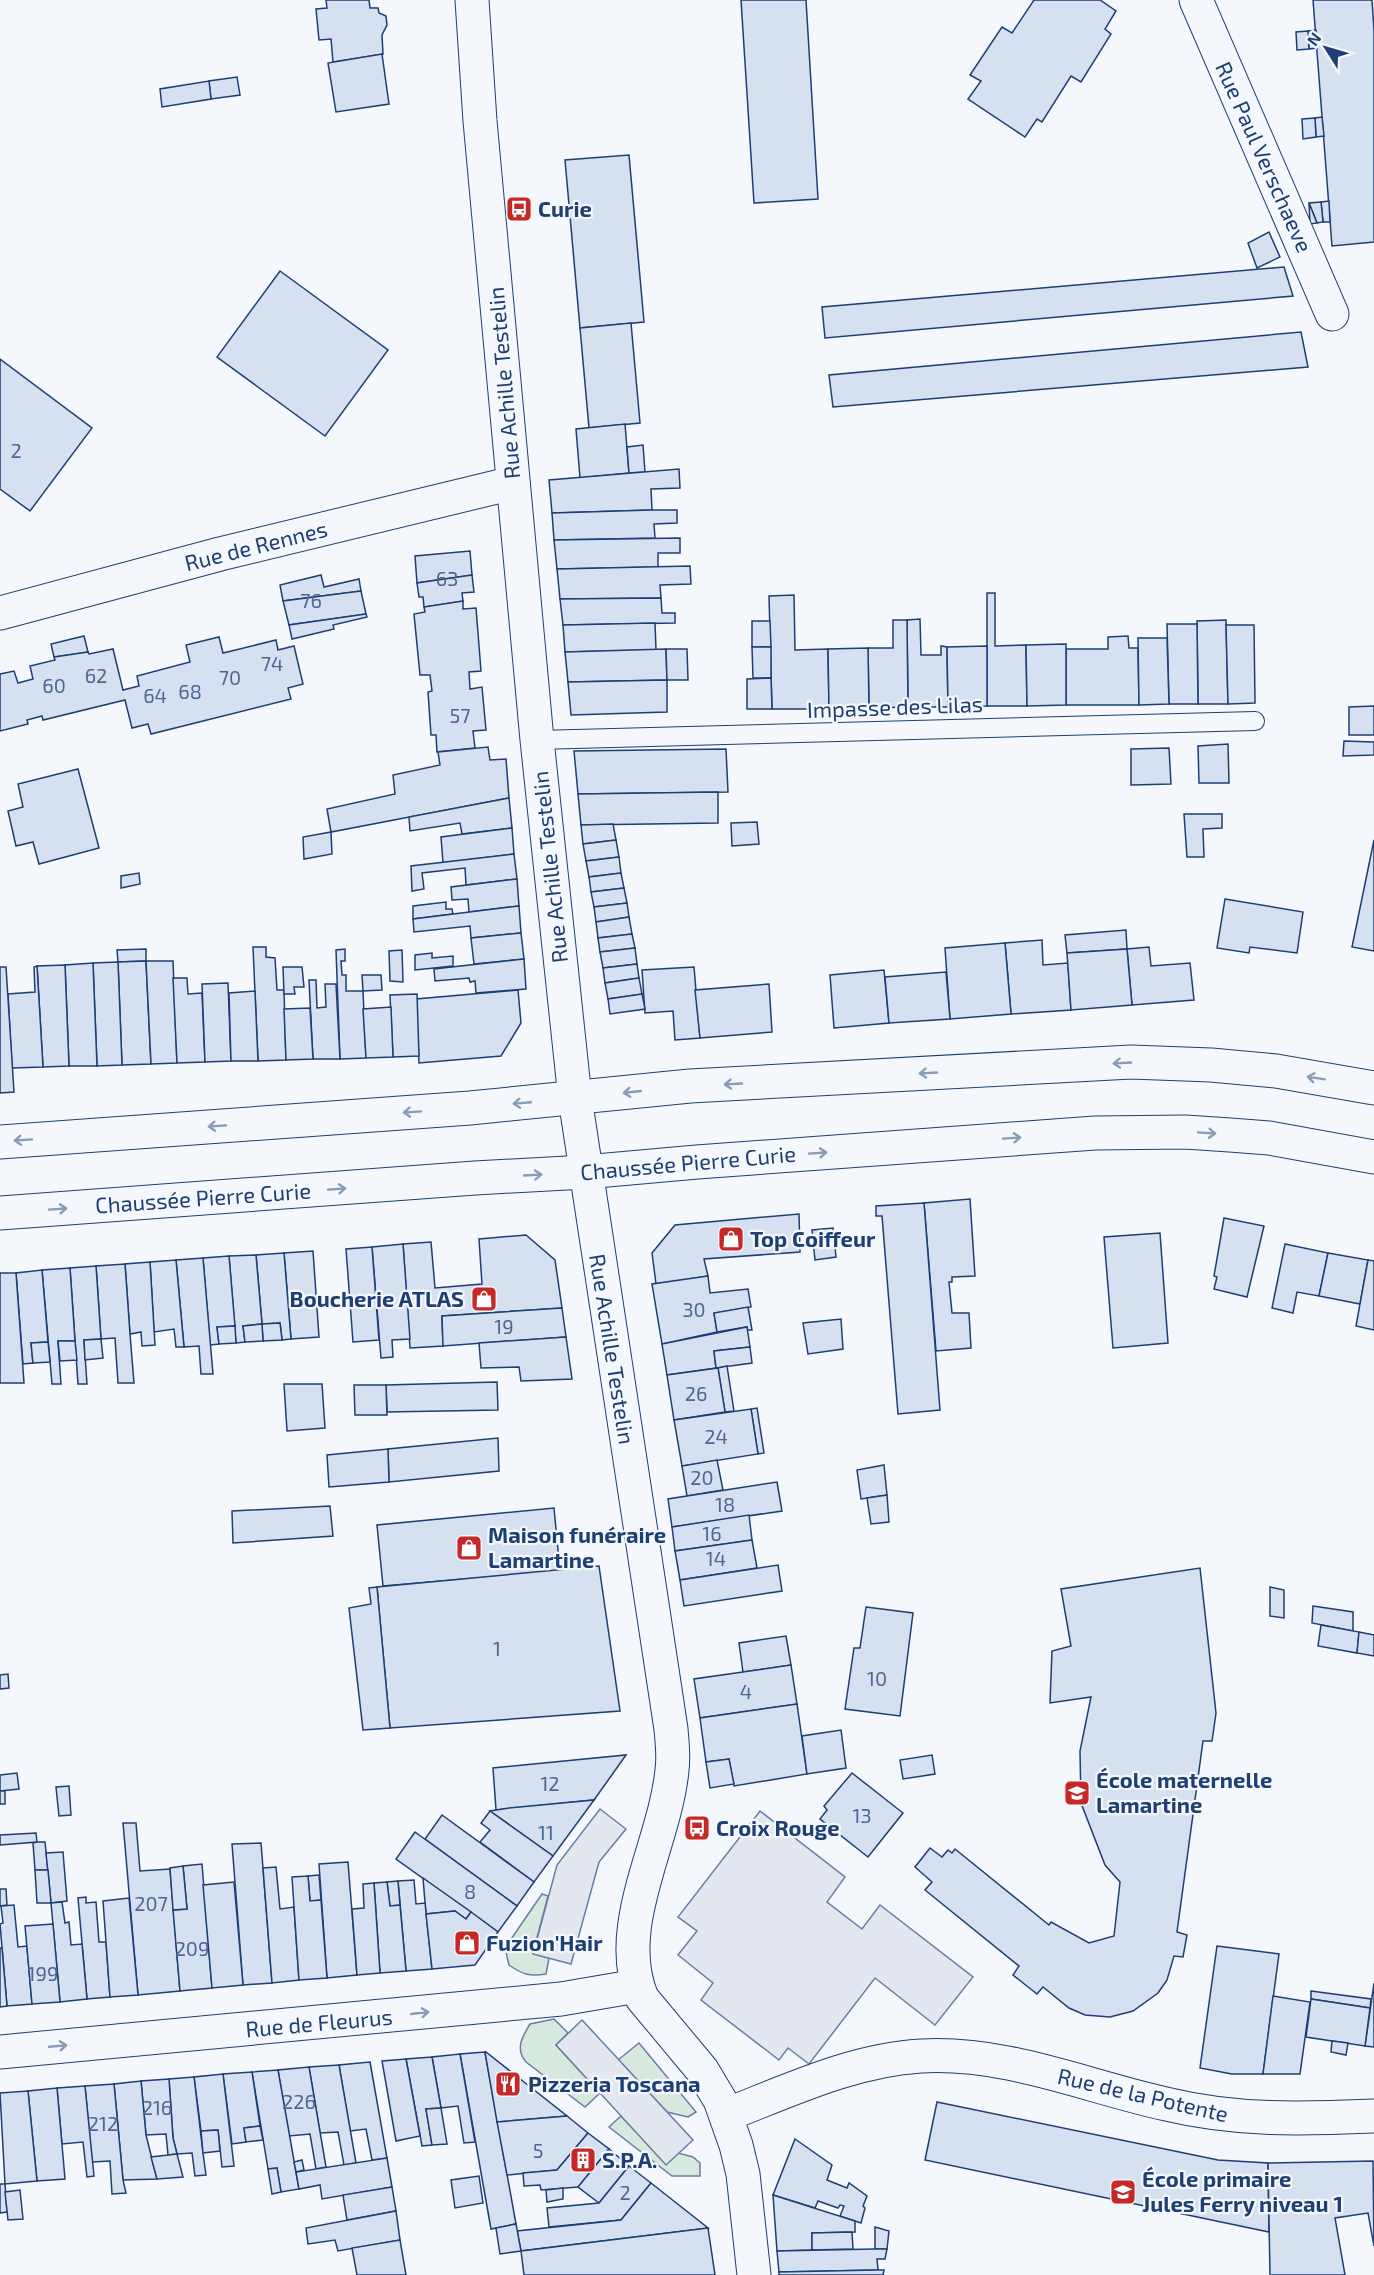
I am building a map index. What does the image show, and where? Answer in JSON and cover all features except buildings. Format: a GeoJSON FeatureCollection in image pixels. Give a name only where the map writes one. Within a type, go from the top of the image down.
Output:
{"type":"FeatureCollection","features":[{"type":"Feature","properties":{"kind":"street","name":"Rue Achille Testelin"},"geometry":{"type":"LineString","coordinates":[[472,0],[481,132],[537,740],[575,1098],[670,1729],[672,1772],[631,1945],[637,1986]]}},
{"type":"Feature","properties":{"kind":"street","name":"Rue Paul Verschaeve"},"geometry":{"type":"LineString","coordinates":[[1196,0],[1332,314]]}},
{"type":"Feature","properties":{"kind":"street","name":"Rue de Rennes"},"geometry":{"type":"LineString","coordinates":[[0,613],[220,554],[513,483]]}},
{"type":"Feature","properties":{"kind":"street"},"geometry":{"type":"LineString","coordinates":[[0,1142],[470,1108],[690,1086],[1131,1062],[1211,1065],[1276,1071],[1374,1088]]}},
{"type":"Feature","properties":{"kind":"street","name":"Chaussée Pierre Curie"},"geometry":{"type":"LineString","coordinates":[[0,1213],[475,1178],[585,1173],[1000,1139],[1142,1131],[1269,1138],[1374,1157]]}},
{"type":"Feature","properties":{"kind":"street"},"geometry":{"type":"LineString","coordinates":[[637,1986],[642,1998],[653,2013],[702,2070],[720,2100],[743,2174],[754,2275]]}},
{"type":"Feature","properties":{"kind":"street","name":"Rue de Fleurus"},"geometry":{"type":"LineString","coordinates":[[0,2052],[561,1999],[637,1986]]}},
{"type":"Feature","properties":{"kind":"street","name":"Rue de la Potente"},"geometry":{"type":"LineString","coordinates":[[726,2115],[848,2069],[895,2059],[950,2056],[978,2057],[1008,2063],[1165,2104],[1225,2116],[1253,2118],[1374,2116]]}},
{"type":"Feature","properties":{"kind":"lane","name":"Impasse des Lilas"},"geometry":{"type":"LineString","coordinates":[[537,740],[1255,721]]}},
{"type":"Feature","properties":{"kind":"shaded area"},"geometry":{"type":"Polygon","coordinates":[[[600,1809],[626,1829],[599,1862],[571,1964],[533,1954],[557,1865],[600,1809]]]}},
{"type":"Feature","properties":{"kind":"shaded area"},"geometry":{"type":"Polygon","coordinates":[[[760,1811],[845,1877],[827,1902],[862,1929],[880,1905],[973,1977],[935,2025],[875,1978],[809,2064],[788,2048],[779,2060],[701,2000],[713,1983],[678,1955],[697,1931],[678,1917],[760,1811]]]}},
{"type":"Feature","properties":{"kind":"shaded area"},"geometry":{"type":"Polygon","coordinates":[[[542,1894],[548,1896],[533,1953],[549,1958],[546,1974],[530,1975],[509,1965],[505,1948],[542,1894]]]}},
{"type":"Feature","properties":{"kind":"shaded area"},"geometry":{"type":"Polygon","coordinates":[[[554,2019],[568,2033],[556,2045],[600,2093],[585,2107],[526,2062],[521,2052],[522,2038],[530,2024],[554,2019]]]}},
{"type":"Feature","properties":{"kind":"shaded area"},"geometry":{"type":"Polygon","coordinates":[[[582,2020],[693,2140],[666,2165],[556,2045],[582,2020]]]}},
{"type":"Feature","properties":{"kind":"shaded area"},"geometry":{"type":"Polygon","coordinates":[[[639,2043],[696,2112],[688,2117],[667,2112],[618,2060],[639,2043]]]}},
{"type":"Feature","properties":{"kind":"shaded area"},"geometry":{"type":"Polygon","coordinates":[[[621,2116],[666,2164],[678,2153],[693,2157],[700,2163],[700,2176],[672,2176],[609,2127],[621,2116]]]}},
{"type":"Feature","properties":{"kind":"place","name":"Curie"},"geometry":{"type":"Point","coordinates":[519,209]}},
{"type":"Feature","properties":{"kind":"place","name":"Top Coiffeur"},"geometry":{"type":"Point","coordinates":[731,1239]}},
{"type":"Feature","properties":{"kind":"place","name":"Boucherie ATLAS"},"geometry":{"type":"Point","coordinates":[484,1299]}},
{"type":"Feature","properties":{"kind":"place","name":"Maison funéraire Lamartine"},"geometry":{"type":"Point","coordinates":[469,1548]}},
{"type":"Feature","properties":{"kind":"place","name":"École maternelle Lamartine"},"geometry":{"type":"Point","coordinates":[1077,1793]}},
{"type":"Feature","properties":{"kind":"place","name":"Croix Rouge"},"geometry":{"type":"Point","coordinates":[697,1828]}},
{"type":"Feature","properties":{"kind":"place","name":"Fuzion'Hair"},"geometry":{"type":"Point","coordinates":[467,1943]}},
{"type":"Feature","properties":{"kind":"place","name":"Pizzeria Toscana"},"geometry":{"type":"Point","coordinates":[508,2084]}},
{"type":"Feature","properties":{"kind":"place","name":"S.P.A."},"geometry":{"type":"Point","coordinates":[583,2160]}},
{"type":"Feature","properties":{"kind":"place","name":"École primaire Jules Ferry niveau 1"},"geometry":{"type":"Point","coordinates":[1123,2192]}}]}
